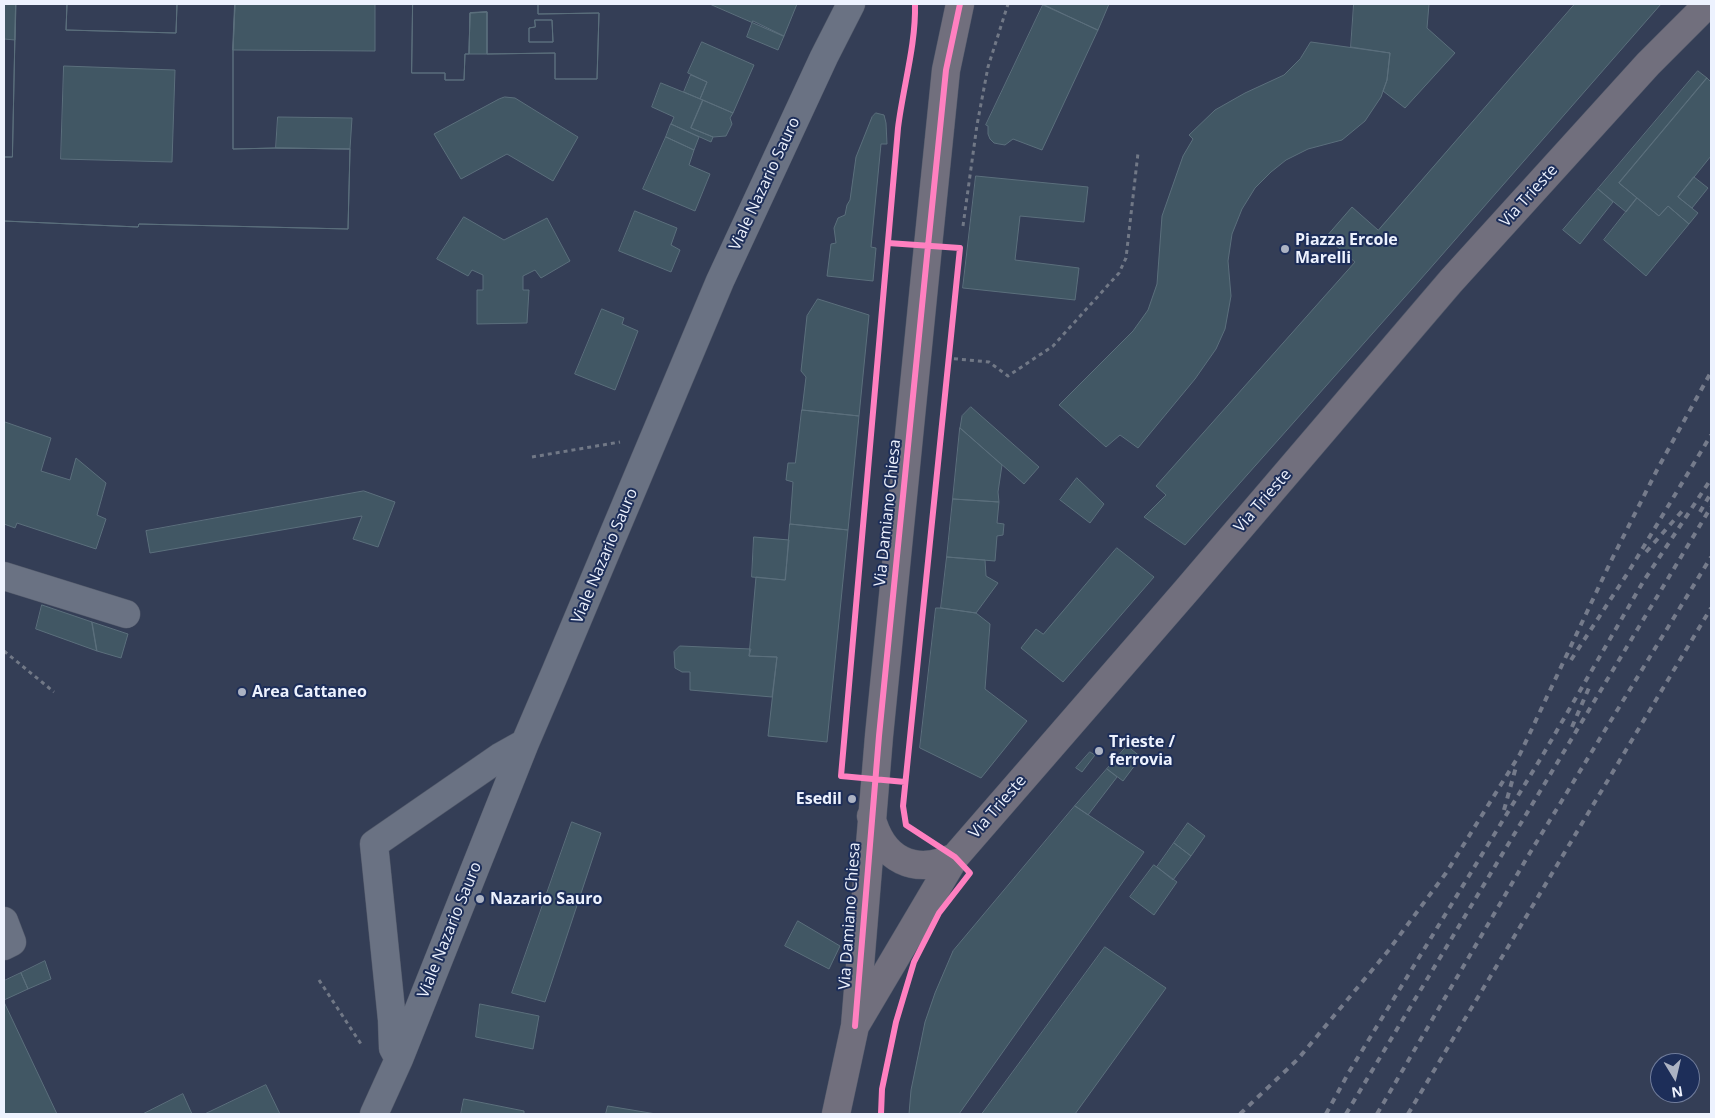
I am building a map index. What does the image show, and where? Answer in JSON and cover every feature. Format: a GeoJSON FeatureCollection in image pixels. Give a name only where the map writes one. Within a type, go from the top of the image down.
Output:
{"type":"FeatureCollection","features":[{"type":"Feature","properties":{"kind":"main road","name":"Via Damiano Chiesa"},"geometry":{"type":"LineString","coordinates":[[836,1114],[855,1026],[871,816],[946,70],[960,4]]}},
{"type":"Feature","properties":{"kind":"main road","name":"Via Trieste"},"geometry":{"type":"LineString","coordinates":[[855,1026],[955,857],[1193,583],[1451,281],[1648,64],[1708,4]]}},
{"type":"Feature","properties":{"kind":"main road"},"geometry":{"type":"LineString","coordinates":[[871,816],[874,829],[881,842],[901,860],[914,865],[928,866],[942,863],[955,857]]}},
{"type":"Feature","properties":{"kind":"street","name":"Viale Nazario Sauro"},"geometry":{"type":"LineString","coordinates":[[374,1114],[399,1059],[524,743],[556,673],[720,281],[824,57],[852,4]]}},
{"type":"Feature","properties":{"kind":"street"},"geometry":{"type":"LineString","coordinates":[[4,576],[126,614]]}},
{"type":"Feature","properties":{"kind":"street"},"geometry":{"type":"LineString","coordinates":[[399,1059],[393,1048],[392,1020],[374,844],[500,757],[524,743]]}},
{"type":"Feature","properties":{"kind":"street"},"geometry":{"type":"LineString","coordinates":[[4,921],[12,942],[4,946]]}},
{"type":"Feature","properties":{"kind":"path"},"geometry":{"type":"LineString","coordinates":[[963,230],[977,125],[988,67],[1008,4]]}},
{"type":"Feature","properties":{"kind":"path"},"geometry":{"type":"LineString","coordinates":[[918,355],[989,362],[1008,376],[1054,346],[1119,273],[1123,266],[1126,258],[1138,153]]}},
{"type":"Feature","properties":{"kind":"path"},"geometry":{"type":"LineString","coordinates":[[948,368],[950,349]]}},
{"type":"Feature","properties":{"kind":"path"},"geometry":{"type":"LineString","coordinates":[[532,457],[625,441]]}},
{"type":"Feature","properties":{"kind":"path"},"geometry":{"type":"LineString","coordinates":[[4,651],[54,692]]}},
{"type":"Feature","properties":{"kind":"path"},"geometry":{"type":"LineString","coordinates":[[319,980],[362,1046]]}},
{"type":"Feature","properties":{"kind":"building"},"geometry":{"type":"Polygon","coordinates":[[[4,4],[16,4],[15,40],[4,39],[4,4]]]}},
{"type":"Feature","properties":{"kind":"building"},"geometry":{"type":"Polygon","coordinates":[[[16,4],[67,4],[66,30],[176,33],[177,4],[235,4],[233,149],[350,149],[348,229],[139,224],[138,227],[4,221],[4,157],[12,157],[16,4]],[[64,66],[61,159],[172,162],[175,70],[64,66]]]}},
{"type":"Feature","properties":{"kind":"building"},"geometry":{"type":"Polygon","coordinates":[[[16,4],[67,4],[66,30],[176,33],[177,4],[235,4],[233,149],[350,149],[348,229],[139,224],[138,227],[4,221],[4,157],[12,157],[16,4]]]}},
{"type":"Feature","properties":{"kind":"building"},"geometry":{"type":"Polygon","coordinates":[[[235,4],[375,4],[375,51],[233,50],[235,4]]]}},
{"type":"Feature","properties":{"kind":"building"},"geometry":{"type":"Polygon","coordinates":[[[413,4],[538,4],[538,14],[599,13],[597,79],[555,79],[555,53],[487,54],[487,12],[470,13],[469,54],[465,54],[464,80],[445,80],[445,73],[412,73],[413,4]],[[535,20],[535,27],[529,28],[529,42],[553,42],[552,20],[535,20]]]}},
{"type":"Feature","properties":{"kind":"building"},"geometry":{"type":"Polygon","coordinates":[[[413,4],[538,4],[538,14],[599,13],[597,79],[555,79],[555,53],[487,54],[487,12],[470,13],[469,54],[465,54],[464,80],[445,80],[445,73],[412,73],[413,4]]]}},
{"type":"Feature","properties":{"kind":"building"},"geometry":{"type":"Polygon","coordinates":[[[710,4],[797,4],[784,36],[710,4]]]}},
{"type":"Feature","properties":{"kind":"building"},"geometry":{"type":"Polygon","coordinates":[[[1043,4],[1109,4],[1098,30],[1043,4]]]}},
{"type":"Feature","properties":{"kind":"building"},"geometry":{"type":"Polygon","coordinates":[[[1354,4],[1429,4],[1427,28],[1455,53],[1405,108],[1383,91],[1387,80],[1390,53],[1351,47],[1354,4]]]}},
{"type":"Feature","properties":{"kind":"building"},"geometry":{"type":"Polygon","coordinates":[[[1575,4],[1661,4],[1185,545],[1144,517],[1166,495],[1156,486],[1355,262],[1326,237],[1352,207],[1378,230],[1575,4]]]}},
{"type":"Feature","properties":{"kind":"building"},"geometry":{"type":"Polygon","coordinates":[[[1043,5],[1098,30],[1042,150],[1013,139],[1005,145],[994,143],[990,139],[988,126],[986,125],[1043,5]]]}},
{"type":"Feature","properties":{"kind":"building"},"geometry":{"type":"Polygon","coordinates":[[[487,12],[487,54],[469,54],[470,13],[487,12]]]}},
{"type":"Feature","properties":{"kind":"building"},"geometry":{"type":"Polygon","coordinates":[[[535,20],[552,20],[553,42],[529,42],[529,28],[535,27],[535,20]]]}},
{"type":"Feature","properties":{"kind":"building"},"geometry":{"type":"Polygon","coordinates":[[[753,21],[784,36],[778,50],[747,37],[753,21]]]}},
{"type":"Feature","properties":{"kind":"building"},"geometry":{"type":"Polygon","coordinates":[[[702,42],[754,65],[733,113],[700,99],[707,82],[688,73],[702,42]]]}},
{"type":"Feature","properties":{"kind":"building"},"geometry":{"type":"Polygon","coordinates":[[[1311,42],[1390,53],[1387,80],[1381,97],[1365,121],[1342,140],[1308,149],[1286,160],[1255,188],[1242,209],[1232,234],[1228,261],[1231,296],[1225,329],[1216,349],[1195,379],[1138,448],[1120,435],[1106,447],[1059,405],[1133,331],[1148,310],[1157,284],[1162,216],[1183,156],[1193,139],[1189,135],[1215,110],[1245,93],[1284,75],[1300,59],[1311,42]]]}},
{"type":"Feature","properties":{"kind":"building"},"geometry":{"type":"Polygon","coordinates":[[[1698,71],[1707,78],[1619,183],[1637,198],[1626,212],[1598,189],[1698,71]]]}},
{"type":"Feature","properties":{"kind":"building"},"geometry":{"type":"Polygon","coordinates":[[[691,75],[707,82],[700,99],[684,92],[691,75]]]}},
{"type":"Feature","properties":{"kind":"building"},"geometry":{"type":"Polygon","coordinates":[[[1707,78],[1711,82],[1711,156],[1678,197],[1698,213],[1689,224],[1668,206],[1659,216],[1619,183],[1707,78]]]}},
{"type":"Feature","properties":{"kind":"building"},"geometry":{"type":"Polygon","coordinates":[[[661,83],[703,100],[691,128],[713,137],[711,142],[671,124],[674,117],[652,107],[661,83]]]}},
{"type":"Feature","properties":{"kind":"building"},"geometry":{"type":"Polygon","coordinates":[[[505,97],[515,98],[578,137],[553,181],[507,154],[461,179],[434,134],[505,97]]]}},
{"type":"Feature","properties":{"kind":"building"},"geometry":{"type":"Polygon","coordinates":[[[703,100],[733,113],[730,118],[732,124],[726,136],[713,137],[691,128],[703,100]]]}},
{"type":"Feature","properties":{"kind":"building"},"geometry":{"type":"Polygon","coordinates":[[[876,113],[884,115],[887,144],[881,144],[871,247],[876,248],[873,281],[827,276],[831,244],[836,243],[834,228],[838,218],[845,215],[850,200],[856,157],[872,117],[876,113]]]}},
{"type":"Feature","properties":{"kind":"building"},"geometry":{"type":"Polygon","coordinates":[[[278,117],[352,118],[350,149],[276,148],[278,117]]]}},
{"type":"Feature","properties":{"kind":"building"},"geometry":{"type":"Polygon","coordinates":[[[671,124],[699,137],[694,150],[666,137],[671,124]]]}},
{"type":"Feature","properties":{"kind":"building"},"geometry":{"type":"Polygon","coordinates":[[[666,137],[694,150],[689,165],[710,174],[695,211],[643,189],[666,137]]]}},
{"type":"Feature","properties":{"kind":"building"},"geometry":{"type":"Polygon","coordinates":[[[976,176],[1088,187],[1084,222],[1020,216],[1015,260],[1079,268],[1075,300],[963,288],[976,176]]]}},
{"type":"Feature","properties":{"kind":"building"},"geometry":{"type":"Polygon","coordinates":[[[1694,177],[1708,188],[1692,208],[1678,197],[1694,177]]]}},
{"type":"Feature","properties":{"kind":"building"},"geometry":{"type":"Polygon","coordinates":[[[1598,189],[1613,202],[1580,244],[1563,230],[1598,189]]]}},
{"type":"Feature","properties":{"kind":"building"},"geometry":{"type":"Polygon","coordinates":[[[1637,198],[1659,216],[1668,206],[1689,224],[1646,276],[1604,240],[1637,198]]]}},
{"type":"Feature","properties":{"kind":"building"},"geometry":{"type":"Polygon","coordinates":[[[635,211],[677,228],[671,245],[680,250],[671,272],[619,251],[635,211]]]}},
{"type":"Feature","properties":{"kind":"building"},"geometry":{"type":"Polygon","coordinates":[[[464,217],[504,240],[547,218],[570,261],[541,278],[535,270],[523,276],[523,290],[529,290],[527,323],[477,324],[477,290],[483,290],[483,275],[472,270],[468,276],[437,259],[464,217]]]}},
{"type":"Feature","properties":{"kind":"building"},"geometry":{"type":"Polygon","coordinates":[[[818,299],[869,315],[859,416],[802,410],[806,377],[801,371],[807,316],[818,299]]]}},
{"type":"Feature","properties":{"kind":"building"},"geometry":{"type":"Polygon","coordinates":[[[602,309],[624,318],[622,324],[638,331],[615,390],[575,374],[602,309]]]}},
{"type":"Feature","properties":{"kind":"building"},"geometry":{"type":"Polygon","coordinates":[[[971,407],[1039,467],[1024,484],[960,428],[962,416],[971,407]]]}},
{"type":"Feature","properties":{"kind":"building"},"geometry":{"type":"Polygon","coordinates":[[[802,410],[859,416],[848,530],[790,524],[793,482],[786,480],[788,463],[795,463],[802,410]]]}},
{"type":"Feature","properties":{"kind":"building"},"geometry":{"type":"Polygon","coordinates":[[[5,422],[51,438],[41,471],[70,480],[76,458],[106,483],[97,515],[106,519],[96,549],[17,523],[15,528],[4,524],[5,422]]]}},
{"type":"Feature","properties":{"kind":"building"},"geometry":{"type":"Polygon","coordinates":[[[960,428],[1002,465],[998,492],[999,502],[953,499],[960,428]]]}},
{"type":"Feature","properties":{"kind":"building"},"geometry":{"type":"Polygon","coordinates":[[[1077,478],[1104,504],[1090,523],[1060,500],[1077,478]]]}},
{"type":"Feature","properties":{"kind":"building"},"geometry":{"type":"Polygon","coordinates":[[[364,491],[395,502],[378,547],[353,539],[362,516],[150,553],[146,531],[364,491]]]}},
{"type":"Feature","properties":{"kind":"building"},"geometry":{"type":"Polygon","coordinates":[[[953,499],[999,502],[997,523],[1004,524],[1003,535],[997,536],[995,561],[947,557],[953,499]]]}},
{"type":"Feature","properties":{"kind":"building"},"geometry":{"type":"Polygon","coordinates":[[[790,524],[848,530],[827,742],[768,736],[777,657],[749,656],[756,577],[785,580],[790,524]]]}},
{"type":"Feature","properties":{"kind":"building"},"geometry":{"type":"Polygon","coordinates":[[[754,537],[789,540],[785,580],[752,577],[754,537]]]}},
{"type":"Feature","properties":{"kind":"building"},"geometry":{"type":"Polygon","coordinates":[[[1117,548],[1154,577],[1063,682],[1021,648],[1036,629],[1043,634],[1117,548]]]}},
{"type":"Feature","properties":{"kind":"building"},"geometry":{"type":"Polygon","coordinates":[[[947,557],[985,560],[986,576],[998,583],[976,613],[941,608],[947,557]]]}},
{"type":"Feature","properties":{"kind":"building"},"geometry":{"type":"Polygon","coordinates":[[[42,605],[92,622],[97,651],[36,629],[42,605]]]}},
{"type":"Feature","properties":{"kind":"building"},"geometry":{"type":"Polygon","coordinates":[[[936,608],[976,613],[990,624],[985,689],[1027,721],[981,778],[920,748],[936,608]]]}},
{"type":"Feature","properties":{"kind":"building"},"geometry":{"type":"Polygon","coordinates":[[[92,622],[128,634],[121,658],[97,651],[92,622]]]}},
{"type":"Feature","properties":{"kind":"building"},"geometry":{"type":"Polygon","coordinates":[[[680,646],[751,649],[749,656],[777,657],[772,697],[690,690],[690,672],[682,672],[675,668],[674,652],[680,646]]]}},
{"type":"Feature","properties":{"kind":"building"},"geometry":{"type":"Polygon","coordinates":[[[1127,746],[1141,757],[1123,781],[1107,769],[1127,746]]]}},
{"type":"Feature","properties":{"kind":"building"},"geometry":{"type":"Polygon","coordinates":[[[1090,752],[1095,755],[1082,772],[1076,768],[1090,752]]]}},
{"type":"Feature","properties":{"kind":"building"},"geometry":{"type":"Polygon","coordinates":[[[1107,769],[1117,777],[1088,815],[1075,806],[1107,769]]]}},
{"type":"Feature","properties":{"kind":"building"},"geometry":{"type":"Polygon","coordinates":[[[1075,806],[1144,852],[959,1114],[909,1114],[911,1090],[925,1022],[953,951],[1075,806]]]}},
{"type":"Feature","properties":{"kind":"building"},"geometry":{"type":"Polygon","coordinates":[[[572,822],[601,833],[545,1002],[512,993],[572,822]]]}},
{"type":"Feature","properties":{"kind":"building"},"geometry":{"type":"Polygon","coordinates":[[[1188,823],[1205,836],[1191,856],[1174,843],[1188,823]]]}},
{"type":"Feature","properties":{"kind":"building"},"geometry":{"type":"Polygon","coordinates":[[[1174,843],[1191,856],[1173,880],[1157,867],[1174,843]]]}},
{"type":"Feature","properties":{"kind":"building"},"geometry":{"type":"Polygon","coordinates":[[[1154,865],[1177,882],[1154,915],[1130,897],[1154,865]]]}},
{"type":"Feature","properties":{"kind":"building"},"geometry":{"type":"Polygon","coordinates":[[[798,921],[840,946],[829,969],[785,946],[798,921]]]}},
{"type":"Feature","properties":{"kind":"building"},"geometry":{"type":"Polygon","coordinates":[[[1105,947],[1166,988],[1075,1114],[982,1114],[1105,947]]]}},
{"type":"Feature","properties":{"kind":"building"},"geometry":{"type":"Polygon","coordinates":[[[45,961],[51,979],[28,989],[21,973],[45,961]]]}},
{"type":"Feature","properties":{"kind":"building"},"geometry":{"type":"Polygon","coordinates":[[[21,973],[28,989],[4,1000],[4,981],[21,973]]]}},
{"type":"Feature","properties":{"kind":"building"},"geometry":{"type":"Polygon","coordinates":[[[4,1002],[57,1114],[4,1114],[4,1002]]]}},
{"type":"Feature","properties":{"kind":"building"},"geometry":{"type":"Polygon","coordinates":[[[480,1004],[539,1016],[533,1049],[476,1037],[480,1004]]]}},
{"type":"Feature","properties":{"kind":"building"},"geometry":{"type":"Polygon","coordinates":[[[266,1085],[280,1114],[205,1114],[266,1085]]]}},
{"type":"Feature","properties":{"kind":"building"},"geometry":{"type":"Polygon","coordinates":[[[183,1094],[192,1114],[143,1114],[183,1094]]]}},
{"type":"Feature","properties":{"kind":"building"},"geometry":{"type":"Polygon","coordinates":[[[464,1099],[524,1111],[524,1114],[461,1114],[464,1099]]]}},
{"type":"Feature","properties":{"kind":"building"},"geometry":{"type":"Polygon","coordinates":[[[608,1106],[656,1114],[606,1114],[608,1106]]]}},
{"type":"Feature","properties":{"kind":"railway"},"geometry":{"type":"LineString","coordinates":[[1240,1114],[1298,1059],[1388,951],[1446,873],[1520,754],[1611,561],[1658,468],[1711,372]]}},
{"type":"Feature","properties":{"kind":"railway"},"geometry":{"type":"LineString","coordinates":[[1571,660],[1629,571],[1711,435]]}},
{"type":"Feature","properties":{"kind":"railway"},"geometry":{"type":"LineString","coordinates":[[1326,1114],[1349,1072],[1541,758],[1643,582],[1711,479]]}},
{"type":"Feature","properties":{"kind":"railway"},"geometry":{"type":"LineString","coordinates":[[1700,512],[1711,493]]}},
{"type":"Feature","properties":{"kind":"railway"},"geometry":{"type":"LineString","coordinates":[[1346,1114],[1711,507]]}},
{"type":"Feature","properties":{"kind":"railway"},"geometry":{"type":"LineString","coordinates":[[1646,552],[1684,509]]}},
{"type":"Feature","properties":{"kind":"railway"},"geometry":{"type":"LineString","coordinates":[[1377,1114],[1528,856],[1711,557]]}},
{"type":"Feature","properties":{"kind":"railway"},"geometry":{"type":"LineString","coordinates":[[1408,1114],[1711,608]]}},
{"type":"Feature","properties":{"kind":"railway"},"geometry":{"type":"LineString","coordinates":[[1572,727],[1591,683]]}},
{"type":"Feature","properties":{"kind":"railway"},"geometry":{"type":"LineString","coordinates":[[1504,810],[1516,767]]}},
{"type":"Feature","properties":{"kind":"cycle path"},"geometry":{"type":"LineString","coordinates":[[905,782],[841,776],[898,128],[911,50],[915,4]]}},
{"type":"Feature","properties":{"kind":"cycle path"},"geometry":{"type":"LineString","coordinates":[[855,1026],[879,736],[946,70],[960,4]]}},
{"type":"Feature","properties":{"kind":"cycle path"},"geometry":{"type":"LineString","coordinates":[[881,1114],[882,1089],[896,1022],[914,962],[939,913],[970,873],[955,857],[906,825],[903,806],[960,248],[888,243]]}},
{"type":"Feature","properties":{"kind":"place","name":"Piazza Ercole Marelli"},"geometry":{"type":"Point","coordinates":[1285,249]}},
{"type":"Feature","properties":{"kind":"place","name":"Area Cattaneo"},"geometry":{"type":"Point","coordinates":[242,692]}},
{"type":"Feature","properties":{"kind":"place","name":"Trieste / ferrovia"},"geometry":{"type":"Point","coordinates":[1099,751]}},
{"type":"Feature","properties":{"kind":"place","name":"Esedil"},"geometry":{"type":"Point","coordinates":[852,799]}},
{"type":"Feature","properties":{"kind":"place","name":"Nazario Sauro"},"geometry":{"type":"Point","coordinates":[480,899]}}]}
